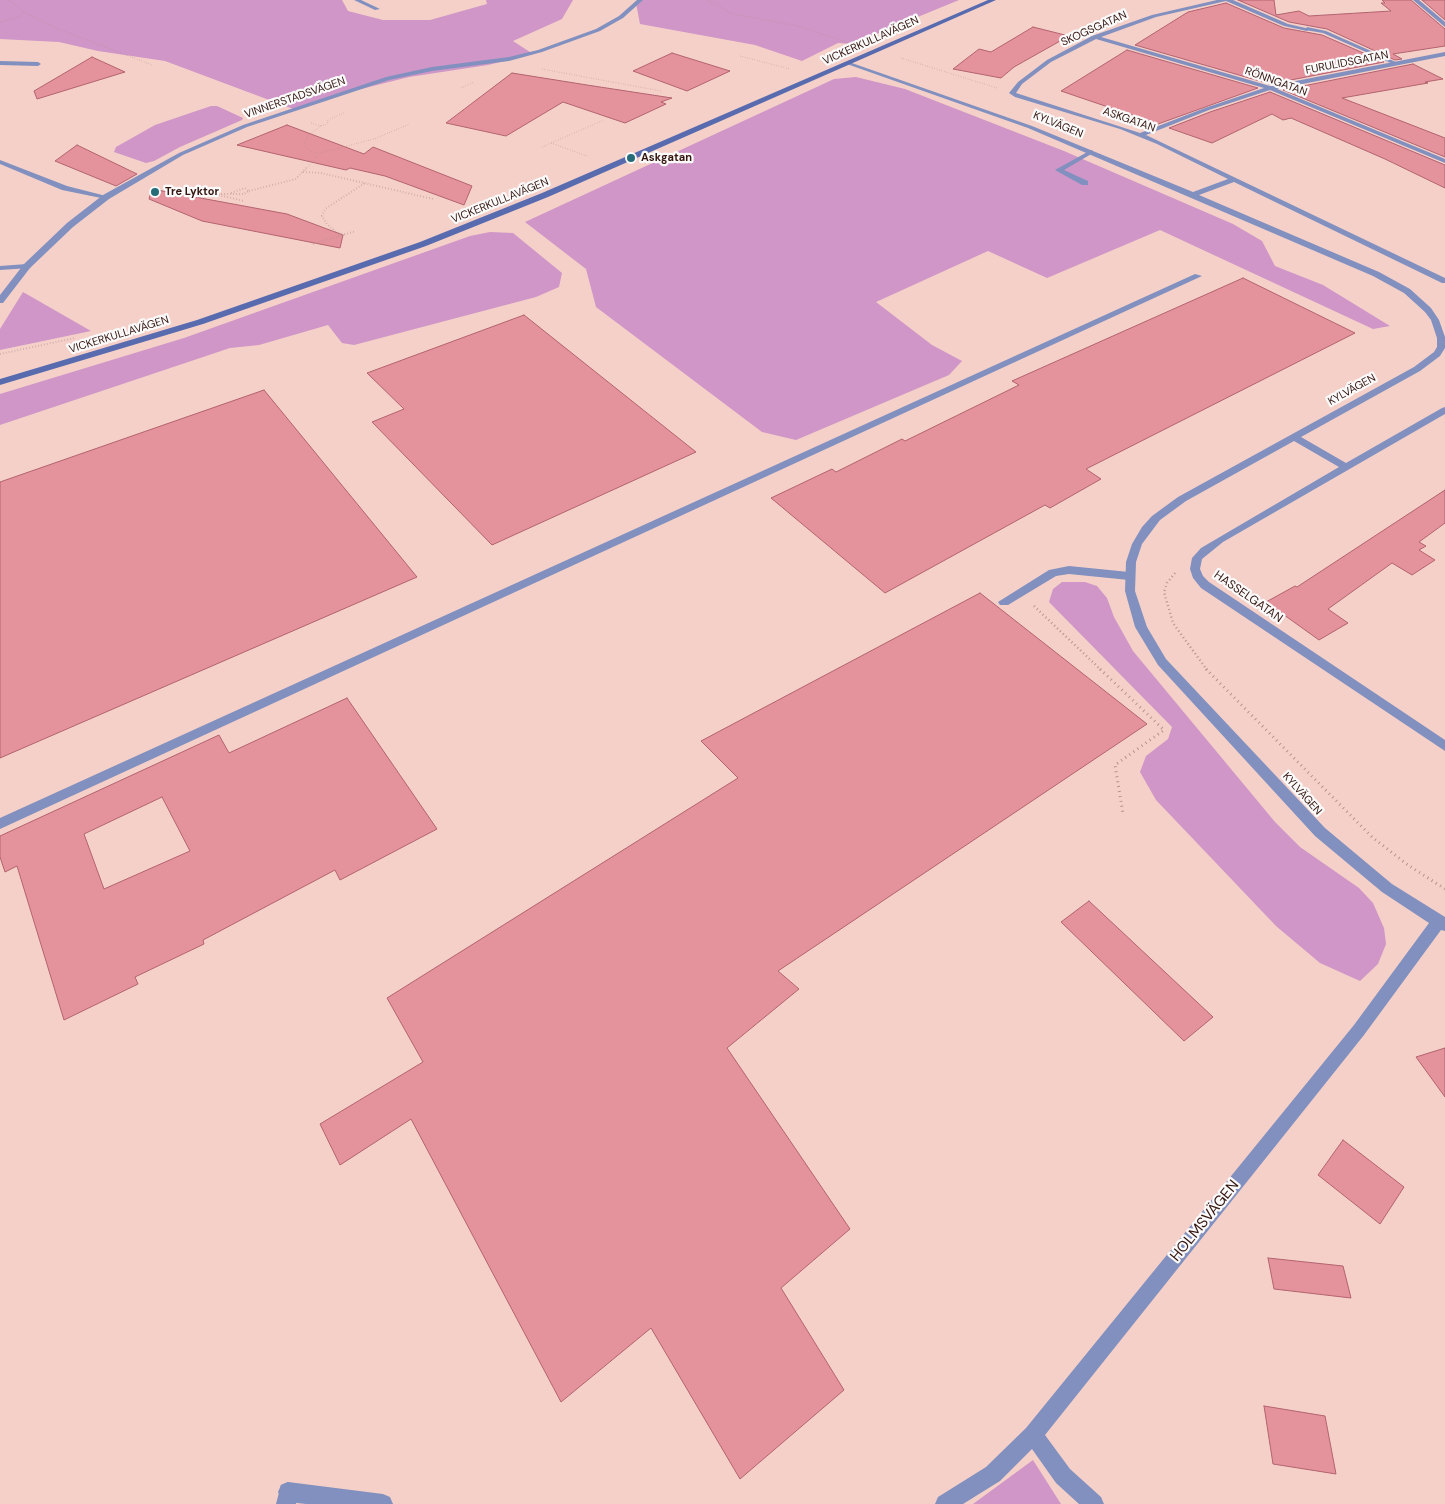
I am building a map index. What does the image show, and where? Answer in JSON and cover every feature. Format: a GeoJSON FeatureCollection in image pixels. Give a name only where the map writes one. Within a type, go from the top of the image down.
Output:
{"type":"FeatureCollection","features":[{"type":"Feature","properties":{"kind":"main road","name":"VICKERKULLAVÄGEN"},"geometry":{"type":"LineString","coordinates":[[0,382],[200,322],[423,244],[545,195],[993,0]]}},
{"type":"Feature","properties":{"kind":"street"},"geometry":{"type":"LineString","coordinates":[[357,0],[377,9]]}},
{"type":"Feature","properties":{"kind":"street","name":"VINNERSTADSVÄGEN"},"geometry":{"type":"LineString","coordinates":[[0,301],[28,266],[70,226],[106,197],[181,154],[245,126],[348,90],[403,74],[498,61],[540,51],[598,30],[621,17],[640,0]]}},
{"type":"Feature","properties":{"kind":"street","name":"SKOGSGATAN"},"geometry":{"type":"LineString","coordinates":[[1012,92],[1033,72],[1068,50],[1094,37],[1154,16],[1226,0],[1286,25],[1324,32],[1395,63]]}},
{"type":"Feature","properties":{"kind":"street"},"geometry":{"type":"LineString","coordinates":[[1416,0],[1445,25]]}},
{"type":"Feature","properties":{"kind":"street","name":"RÖNNGATAN"},"geometry":{"type":"LineString","coordinates":[[1094,37],[1270,88],[1445,161]]}},
{"type":"Feature","properties":{"kind":"street","name":"FURULIDSGATAN"},"geometry":{"type":"LineString","coordinates":[[1141,135],[1270,88],[1445,54]]}},
{"type":"Feature","properties":{"kind":"street"},"geometry":{"type":"LineString","coordinates":[[0,63],[38,64]]}},
{"type":"Feature","properties":{"kind":"street","name":"KYLVÄGEN"},"geometry":{"type":"LineString","coordinates":[[847,64],[984,110],[1193,195],[1394,283],[1418,300],[1428,310],[1437,325],[1441,338],[1441,347],[1437,354],[1417,369],[1182,499],[1156,518],[1146,529],[1137,544],[1129,576],[1130,591],[1140,627],[1162,662],[1320,832],[1369,875],[1442,923]]}},
{"type":"Feature","properties":{"kind":"street","name":"ASKGATAN"},"geometry":{"type":"LineString","coordinates":[[1012,92],[1017,96],[1141,135],[1445,281]]}},
{"type":"Feature","properties":{"kind":"street"},"geometry":{"type":"LineString","coordinates":[[1085,183],[1059,170],[1091,152]]}},
{"type":"Feature","properties":{"kind":"street"},"geometry":{"type":"LineString","coordinates":[[0,162],[65,188],[106,197]]}},
{"type":"Feature","properties":{"kind":"street"},"geometry":{"type":"LineString","coordinates":[[1193,195],[1234,179]]}},
{"type":"Feature","properties":{"kind":"street"},"geometry":{"type":"LineString","coordinates":[[0,268],[28,266]]}},
{"type":"Feature","properties":{"kind":"street"},"geometry":{"type":"LineString","coordinates":[[0,824],[1198,276]]}},
{"type":"Feature","properties":{"kind":"street"},"geometry":{"type":"LineString","coordinates":[[1196,569],[1197,558],[1218,540],[1445,410]]}},
{"type":"Feature","properties":{"kind":"street"},"geometry":{"type":"LineString","coordinates":[[1293,437],[1346,467]]}},
{"type":"Feature","properties":{"kind":"street","name":"HASSELGATAN"},"geometry":{"type":"LineString","coordinates":[[1196,569],[1198,578],[1205,585],[1445,746]]}},
{"type":"Feature","properties":{"kind":"street"},"geometry":{"type":"LineString","coordinates":[[1004,602],[1053,573],[1069,570],[1129,576]]}},
{"type":"Feature","properties":{"kind":"street","name":"HOLMSVÄGEN"},"geometry":{"type":"LineString","coordinates":[[945,1504],[993,1474],[1032,1435],[1359,1030],[1442,923]]}},
{"type":"Feature","properties":{"kind":"street"},"geometry":{"type":"LineString","coordinates":[[1032,1435],[1063,1476],[1094,1504]]}},
{"type":"Feature","properties":{"kind":"street"},"geometry":{"type":"LineString","coordinates":[[287,1498],[383,1504]]}},
{"type":"Feature","properties":{"kind":"path"},"geometry":{"type":"LineString","coordinates":[[9,0],[24,12],[56,28],[152,65]]}},
{"type":"Feature","properties":{"kind":"path"},"geometry":{"type":"LineString","coordinates":[[707,0],[732,14],[798,26],[855,45],[849,47]]}},
{"type":"Feature","properties":{"kind":"path"},"geometry":{"type":"LineString","coordinates":[[0,22],[19,16],[24,12]]}},
{"type":"Feature","properties":{"kind":"path"},"geometry":{"type":"LineString","coordinates":[[876,50],[1012,92]]}},
{"type":"Feature","properties":{"kind":"path"},"geometry":{"type":"LineString","coordinates":[[740,56],[795,70],[786,74]]}},
{"type":"Feature","properties":{"kind":"path"},"geometry":{"type":"LineString","coordinates":[[540,68],[662,90]]}},
{"type":"Feature","properties":{"kind":"path"},"geometry":{"type":"LineString","coordinates":[[461,88],[478,81]]}},
{"type":"Feature","properties":{"kind":"path"},"geometry":{"type":"LineString","coordinates":[[348,111],[328,120],[327,124],[308,135],[304,146],[312,152],[320,153],[374,139],[410,124]]}},
{"type":"Feature","properties":{"kind":"path"},"geometry":{"type":"LineString","coordinates":[[542,147],[604,120]]}},
{"type":"Feature","properties":{"kind":"path"},"geometry":{"type":"LineString","coordinates":[[308,122],[321,126]]}},
{"type":"Feature","properties":{"kind":"path"},"geometry":{"type":"LineString","coordinates":[[550,143],[590,157],[581,161]]}},
{"type":"Feature","properties":{"kind":"path"},"geometry":{"type":"LineString","coordinates":[[189,196],[230,193],[244,194],[249,191],[282,184],[296,179],[320,153]]}},
{"type":"Feature","properties":{"kind":"path"},"geometry":{"type":"LineString","coordinates":[[302,172],[321,173],[433,199]]}},
{"type":"Feature","properties":{"kind":"path"},"geometry":{"type":"LineString","coordinates":[[344,235],[336,232],[327,224],[322,216],[325,209],[365,183]]}},
{"type":"Feature","properties":{"kind":"path"},"geometry":{"type":"LineString","coordinates":[[230,193],[245,188],[249,191]]}},
{"type":"Feature","properties":{"kind":"path"},"geometry":{"type":"LineString","coordinates":[[215,194],[244,201]]}},
{"type":"Feature","properties":{"kind":"path"},"geometry":{"type":"LineString","coordinates":[[313,244],[356,231]]}},
{"type":"Feature","properties":{"kind":"path"},"geometry":{"type":"LineString","coordinates":[[0,354],[82,337]]}},
{"type":"Feature","properties":{"kind":"path"},"geometry":{"type":"LineString","coordinates":[[1196,569],[1172,575],[1164,592],[1173,623],[1203,666],[1372,837],[1408,865],[1445,889]]}},
{"type":"Feature","properties":{"kind":"path"},"geometry":{"type":"LineString","coordinates":[[1019,592],[1164,730],[1115,765],[1123,814]]}},
{"type":"Feature","properties":{"kind":"shaded area"},"geometry":{"type":"Polygon","coordinates":[[[0,0],[342,0],[348,11],[383,20],[430,20],[487,4],[486,0],[573,0],[562,19],[513,41],[533,54],[488,65],[409,77],[345,93],[296,110],[165,61],[98,51],[59,42],[0,39],[0,0]]]}},
{"type":"Feature","properties":{"kind":"shaded area"},"geometry":{"type":"Polygon","coordinates":[[[639,0],[959,0],[852,44],[838,43],[802,61],[755,45],[640,24],[636,3],[639,0]]]}},
{"type":"Feature","properties":{"kind":"shaded area"},"geometry":{"type":"Polygon","coordinates":[[[856,77],[905,89],[1064,151],[1233,224],[1262,241],[1275,266],[1323,285],[1390,326],[1373,329],[1160,230],[1047,278],[988,251],[876,302],[932,345],[962,361],[949,375],[796,440],[762,432],[596,307],[586,269],[525,222],[834,79],[856,77]]]}},
{"type":"Feature","properties":{"kind":"shaded area"},"geometry":{"type":"Polygon","coordinates":[[[211,106],[217,106],[243,118],[154,161],[146,163],[114,152],[116,147],[155,125],[211,106]]]}},
{"type":"Feature","properties":{"kind":"shaded area"},"geometry":{"type":"Polygon","coordinates":[[[490,232],[513,233],[562,273],[559,287],[536,297],[354,345],[342,343],[328,325],[259,345],[230,348],[0,425],[0,394],[184,338],[470,236],[490,232]]]}},
{"type":"Feature","properties":{"kind":"shaded area"},"geometry":{"type":"Polygon","coordinates":[[[23,292],[91,331],[0,350],[0,329],[23,292]]]}},
{"type":"Feature","properties":{"kind":"shaded area"},"geometry":{"type":"Polygon","coordinates":[[[1062,582],[1085,582],[1097,586],[1107,598],[1114,617],[1133,651],[1275,822],[1300,847],[1359,888],[1373,903],[1384,928],[1386,944],[1378,964],[1360,981],[1320,963],[1276,926],[1156,800],[1140,772],[1146,756],[1168,739],[1172,727],[1049,602],[1053,589],[1062,582]]]}},
{"type":"Feature","properties":{"kind":"shaded area"},"geometry":{"type":"Polygon","coordinates":[[[1033,1460],[1061,1504],[973,1504],[1033,1460]]]}},
{"type":"Feature","properties":{"kind":"building"},"geometry":{"type":"Polygon","coordinates":[[[1238,0],[1274,0],[1276,15],[1299,11],[1309,16],[1391,11],[1381,3],[1385,3],[1382,0],[1411,0],[1445,29],[1445,46],[1393,54],[1402,59],[1395,60],[1327,29],[1289,22],[1238,0]]]}},
{"type":"Feature","properties":{"kind":"building"},"geometry":{"type":"Polygon","coordinates":[[[1422,0],[1445,0],[1445,20],[1422,0]]]}},
{"type":"Feature","properties":{"kind":"building"},"geometry":{"type":"Polygon","coordinates":[[[1226,3],[1284,28],[1322,35],[1384,62],[1270,84],[1135,45],[1188,12],[1226,3]]]}},
{"type":"Feature","properties":{"kind":"building"},"geometry":{"type":"Polygon","coordinates":[[[1033,27],[1069,36],[1014,67],[1001,78],[953,69],[979,49],[991,52],[1033,27]]]}},
{"type":"Feature","properties":{"kind":"building"},"geometry":{"type":"Polygon","coordinates":[[[1127,50],[1258,88],[1158,124],[1061,91],[1127,50]]]}},
{"type":"Feature","properties":{"kind":"building"},"geometry":{"type":"Polygon","coordinates":[[[672,53],[730,71],[687,91],[633,71],[672,53]]]}},
{"type":"Feature","properties":{"kind":"building"},"geometry":{"type":"Polygon","coordinates":[[[92,57],[125,72],[37,99],[34,91],[92,57]]]}},
{"type":"Feature","properties":{"kind":"building"},"geometry":{"type":"Polygon","coordinates":[[[1413,64],[1443,79],[1342,98],[1445,138],[1445,157],[1283,90],[1413,64]]]}},
{"type":"Feature","properties":{"kind":"building"},"geometry":{"type":"Polygon","coordinates":[[[512,73],[672,98],[661,102],[666,104],[625,123],[563,102],[506,136],[446,123],[512,73]]]}},
{"type":"Feature","properties":{"kind":"building"},"geometry":{"type":"Polygon","coordinates":[[[1270,92],[1445,165],[1445,188],[1385,159],[1291,118],[1283,120],[1272,114],[1212,143],[1169,128],[1270,92]]]}},
{"type":"Feature","properties":{"kind":"building"},"geometry":{"type":"Polygon","coordinates":[[[287,125],[364,154],[373,147],[472,186],[464,205],[385,176],[350,168],[346,170],[237,145],[287,125]]]}},
{"type":"Feature","properties":{"kind":"building"},"geometry":{"type":"Polygon","coordinates":[[[77,145],[137,174],[116,186],[55,161],[77,145]]]}},
{"type":"Feature","properties":{"kind":"building"},"geometry":{"type":"Polygon","coordinates":[[[152,189],[287,214],[343,235],[340,248],[202,221],[149,199],[152,189]]]}},
{"type":"Feature","properties":{"kind":"building"},"geometry":{"type":"Polygon","coordinates":[[[1243,278],[1355,333],[1086,469],[1101,479],[1050,508],[1045,505],[885,593],[771,498],[832,469],[836,472],[902,439],[905,441],[1019,385],[1012,381],[1243,278]]]}},
{"type":"Feature","properties":{"kind":"building"},"geometry":{"type":"Polygon","coordinates":[[[524,315],[696,452],[492,545],[372,422],[404,409],[367,373],[524,315]]]}},
{"type":"Feature","properties":{"kind":"building"},"geometry":{"type":"Polygon","coordinates":[[[264,390],[417,577],[0,758],[0,482],[264,390]]]}},
{"type":"Feature","properties":{"kind":"building"},"geometry":{"type":"Polygon","coordinates":[[[1445,490],[1445,523],[1419,542],[1426,546],[1419,550],[1435,560],[1412,575],[1392,563],[1328,609],[1348,623],[1319,640],[1266,602],[1295,586],[1297,587],[1445,490]]]}},
{"type":"Feature","properties":{"kind":"building"},"geometry":{"type":"Polygon","coordinates":[[[980,593],[1147,724],[778,971],[799,989],[727,1048],[850,1229],[781,1288],[844,1390],[740,1479],[651,1328],[561,1402],[411,1119],[340,1165],[320,1124],[423,1062],[387,998],[738,778],[701,741],[980,593]]]}},
{"type":"Feature","properties":{"kind":"building"},"geometry":{"type":"Polygon","coordinates":[[[347,698],[437,829],[340,880],[335,870],[203,940],[204,944],[135,977],[138,984],[64,1020],[17,866],[5,872],[0,857],[0,836],[219,735],[229,753],[347,698]],[[162,797],[84,834],[104,889],[190,851],[162,797]]]}},
{"type":"Feature","properties":{"kind":"building"},"geometry":{"type":"Polygon","coordinates":[[[1089,901],[1213,1017],[1184,1041],[1061,922],[1089,901]]]}},
{"type":"Feature","properties":{"kind":"building"},"geometry":{"type":"Polygon","coordinates":[[[1445,1048],[1445,1097],[1416,1057],[1445,1048]]]}},
{"type":"Feature","properties":{"kind":"building"},"geometry":{"type":"Polygon","coordinates":[[[1343,1140],[1404,1187],[1380,1224],[1318,1175],[1343,1140]]]}},
{"type":"Feature","properties":{"kind":"building"},"geometry":{"type":"Polygon","coordinates":[[[1268,1258],[1343,1266],[1351,1298],[1274,1289],[1268,1258]]]}},
{"type":"Feature","properties":{"kind":"building"},"geometry":{"type":"Polygon","coordinates":[[[1264,1406],[1325,1416],[1336,1474],[1273,1464],[1264,1406]]]}},
{"type":"Feature","properties":{"kind":"place","name":"Askgatan"},"geometry":{"type":"Point","coordinates":[631,158]}},
{"type":"Feature","properties":{"kind":"place","name":"Tre Lyktor"},"geometry":{"type":"Point","coordinates":[155,192]}}]}
